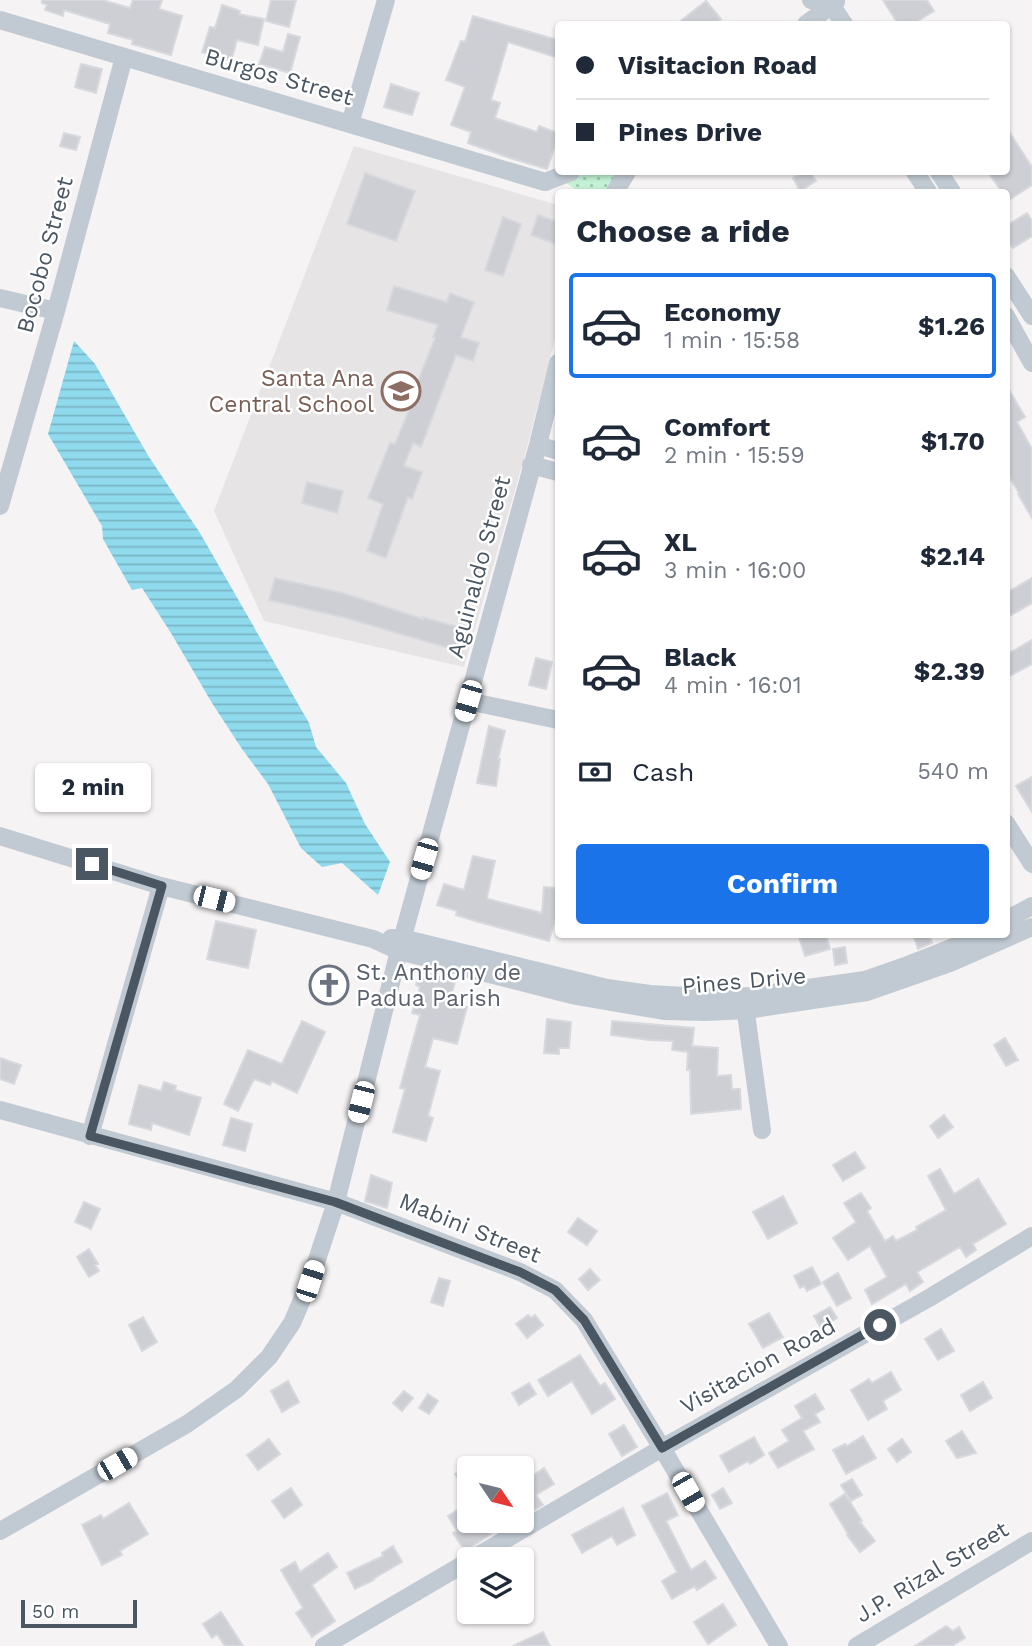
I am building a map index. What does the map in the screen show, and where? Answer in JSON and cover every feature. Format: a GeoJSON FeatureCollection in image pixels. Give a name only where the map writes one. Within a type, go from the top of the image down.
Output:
{"type":"FeatureCollection","features":[{"type":"Feature","properties":{"kind":"street"},"geometry":{"type":"LineString","coordinates":[[350,124],[386,0]]}},
{"type":"Feature","properties":{"kind":"street"},"geometry":{"type":"LineString","coordinates":[[820,10],[839,21]]}},
{"type":"Feature","properties":{"kind":"street","name":"Burgos Street"},"geometry":{"type":"LineString","coordinates":[[0,20],[545,182],[559,189]]}},
{"type":"Feature","properties":{"kind":"street","name":"Bocobo Street"},"geometry":{"type":"LineString","coordinates":[[0,506],[124,57]]}},
{"type":"Feature","properties":{"kind":"street"},"geometry":{"type":"LineString","coordinates":[[545,182],[563,175]]}},
{"type":"Feature","properties":{"kind":"street"},"geometry":{"type":"LineString","coordinates":[[1010,282],[1032,316]]}},
{"type":"Feature","properties":{"kind":"street"},"geometry":{"type":"LineString","coordinates":[[0,298],[56,311]]}},
{"type":"Feature","properties":{"kind":"street"},"geometry":{"type":"LineString","coordinates":[[1032,324],[1016,342],[1032,363]]}},
{"type":"Feature","properties":{"kind":"street","name":"Aguinaldo Street"},"geometry":{"type":"LineString","coordinates":[[0,1531],[187,1424],[237,1389],[269,1357],[292,1323],[310,1281],[335,1202],[401,945],[555,375]]}},
{"type":"Feature","properties":{"kind":"street"},"geometry":{"type":"LineString","coordinates":[[538,445],[555,450]]}},
{"type":"Feature","properties":{"kind":"street"},"geometry":{"type":"LineString","coordinates":[[531,465],[555,471]]}},
{"type":"Feature","properties":{"kind":"street"},"geometry":{"type":"LineString","coordinates":[[468,701],[555,719]]}},
{"type":"Feature","properties":{"kind":"street"},"geometry":{"type":"LineString","coordinates":[[1010,828],[1032,864]]}},
{"type":"Feature","properties":{"kind":"street","name":"Pines Drive"},"geometry":{"type":"LineString","coordinates":[[0,836],[162,886],[401,945],[576,996],[664,1011],[706,1013],[865,979],[908,965],[971,938]]}},
{"type":"Feature","properties":{"kind":"street"},"geometry":{"type":"LineString","coordinates":[[90,1136],[162,886]]}},
{"type":"Feature","properties":{"kind":"street"},"geometry":{"type":"LineString","coordinates":[[1010,918],[1032,906]]}},
{"type":"Feature","properties":{"kind":"street","name":"Pines Drive"},"geometry":{"type":"LineString","coordinates":[[1010,937],[1032,927]]}},
{"type":"Feature","properties":{"kind":"street","name":"Pines Drive"},"geometry":{"type":"LineString","coordinates":[[745,1003],[867,992],[950,963],[1007,938]]}},
{"type":"Feature","properties":{"kind":"street"},"geometry":{"type":"LineString","coordinates":[[745,1003],[762,1130]]}},
{"type":"Feature","properties":{"kind":"street","name":"Mabini Street"},"geometry":{"type":"LineString","coordinates":[[0,1110],[335,1202],[520,1272],[555,1290],[584,1320],[779,1646]]}},
{"type":"Feature","properties":{"kind":"street","name":"Visitacion Road"},"geometry":{"type":"LineString","coordinates":[[492,1547],[929,1298],[1032,1236]]}},
{"type":"Feature","properties":{"kind":"street","name":"J.P. Rizal Street"},"geometry":{"type":"LineString","coordinates":[[857,1646],[1032,1541]]}},
{"type":"Feature","properties":{"kind":"street","name":"Visitacion Road"},"geometry":{"type":"LineString","coordinates":[[324,1646],[457,1568]]}},
{"type":"Feature","properties":{"kind":"shaded area","name":"Santa Ana Central School"},"geometry":{"type":"Polygon","coordinates":[[[354,146],[555,204],[555,339],[525,455],[464,667],[264,621],[214,511],[354,146]]]}},
{"type":"Feature","properties":{"kind":"green space"},"geometry":{"type":"Polygon","coordinates":[[[582,175],[619,175],[610,189],[575,189],[565,182],[582,175]]]}},
{"type":"Feature","properties":{"kind":"water"},"geometry":{"type":"Polygon","coordinates":[[[74,341],[95,364],[149,457],[200,533],[309,723],[316,747],[346,783],[365,824],[390,862],[378,895],[342,863],[322,867],[301,848],[268,784],[212,703],[142,588],[132,590],[103,539],[102,526],[48,434],[74,341]]]}},
{"type":"Feature","properties":{"kind":"building"},"geometry":{"type":"Polygon","coordinates":[[[42,0],[102,0],[130,8],[133,0],[162,0],[159,9],[182,16],[171,55],[132,44],[133,40],[108,33],[110,24],[64,10],[63,16],[45,10],[47,5],[42,3],[42,0]]]}},
{"type":"Feature","properties":{"kind":"building"},"geometry":{"type":"Polygon","coordinates":[[[271,0],[296,0],[289,27],[266,21],[271,0]]]}},
{"type":"Feature","properties":{"kind":"building"},"geometry":{"type":"Polygon","coordinates":[[[883,0],[927,0],[934,11],[918,21],[896,21],[883,0]]]}},
{"type":"Feature","properties":{"kind":"building"},"geometry":{"type":"Polygon","coordinates":[[[706,1],[721,19],[718,21],[681,21],[706,1]]]}},
{"type":"Feature","properties":{"kind":"building"},"geometry":{"type":"Polygon","coordinates":[[[222,5],[240,11],[239,14],[264,19],[258,45],[237,40],[231,61],[202,52],[210,27],[215,28],[222,5]]]}},
{"type":"Feature","properties":{"kind":"building"},"geometry":{"type":"Polygon","coordinates":[[[473,16],[555,39],[555,57],[508,42],[491,100],[500,103],[495,118],[537,132],[539,126],[555,132],[555,146],[547,169],[468,143],[471,132],[451,125],[465,87],[446,80],[461,41],[465,42],[473,16]]]}},
{"type":"Feature","properties":{"kind":"building"},"geometry":{"type":"Polygon","coordinates":[[[288,34],[300,37],[290,73],[259,64],[265,47],[283,52],[288,34]]]}},
{"type":"Feature","properties":{"kind":"building"},"geometry":{"type":"Polygon","coordinates":[[[81,64],[102,69],[96,93],[75,87],[81,64]]]}},
{"type":"Feature","properties":{"kind":"building"},"geometry":{"type":"Polygon","coordinates":[[[391,84],[419,93],[412,115],[384,107],[391,84]]]}},
{"type":"Feature","properties":{"kind":"building"},"geometry":{"type":"Polygon","coordinates":[[[64,133],[80,137],[76,150],[60,146],[64,133]]]}},
{"type":"Feature","properties":{"kind":"building"},"geometry":{"type":"Polygon","coordinates":[[[1010,133],[1032,167],[1032,185],[1010,199],[1010,189],[1000,189],[990,175],[1010,175],[1010,133]]]}},
{"type":"Feature","properties":{"kind":"building"},"geometry":{"type":"Polygon","coordinates":[[[365,173],[415,191],[396,241],[347,224],[365,173]]]}},
{"type":"Feature","properties":{"kind":"building"},"geometry":{"type":"Polygon","coordinates":[[[798,175],[812,175],[816,181],[799,189],[793,178],[798,175]]]}},
{"type":"Feature","properties":{"kind":"building"},"geometry":{"type":"Polygon","coordinates":[[[1027,213],[1032,221],[1032,236],[1013,248],[1010,244],[1010,224],[1027,213]]]}},
{"type":"Feature","properties":{"kind":"building"},"geometry":{"type":"Polygon","coordinates":[[[538,215],[555,221],[555,244],[531,235],[538,215]]]}},
{"type":"Feature","properties":{"kind":"building"},"geometry":{"type":"Polygon","coordinates":[[[503,217],[521,224],[503,276],[485,270],[503,217]]]}},
{"type":"Feature","properties":{"kind":"building"},"geometry":{"type":"Polygon","coordinates":[[[394,286],[447,302],[450,293],[474,302],[461,337],[479,343],[473,361],[456,355],[421,447],[413,443],[404,466],[422,472],[412,499],[408,497],[386,558],[367,551],[383,504],[368,498],[390,443],[395,444],[418,387],[416,386],[438,325],[387,310],[394,286]]]}},
{"type":"Feature","properties":{"kind":"building"},"geometry":{"type":"Polygon","coordinates":[[[1010,392],[1025,417],[1017,422],[1032,449],[1032,518],[1010,478],[1010,392]]]}},
{"type":"Feature","properties":{"kind":"building"},"geometry":{"type":"Polygon","coordinates":[[[307,482],[343,491],[337,513],[302,503],[307,482]]]}},
{"type":"Feature","properties":{"kind":"building"},"geometry":{"type":"Polygon","coordinates":[[[275,578],[343,593],[423,619],[468,630],[462,652],[346,618],[269,600],[275,578]]]}},
{"type":"Feature","properties":{"kind":"building"},"geometry":{"type":"Polygon","coordinates":[[[1032,578],[1032,603],[1010,616],[1010,591],[1032,578]]]}},
{"type":"Feature","properties":{"kind":"building"},"geometry":{"type":"Polygon","coordinates":[[[1032,640],[1032,664],[1010,676],[1010,653],[1032,640]]]}},
{"type":"Feature","properties":{"kind":"building"},"geometry":{"type":"Polygon","coordinates":[[[536,658],[552,662],[546,689],[529,685],[536,658]]]}},
{"type":"Feature","properties":{"kind":"building"},"geometry":{"type":"Polygon","coordinates":[[[489,726],[505,731],[498,759],[496,786],[477,783],[489,726]]]}},
{"type":"Feature","properties":{"kind":"building"},"geometry":{"type":"Polygon","coordinates":[[[1032,777],[1032,812],[1016,786],[1032,777]]]}},
{"type":"Feature","properties":{"kind":"building"},"geometry":{"type":"Polygon","coordinates":[[[473,856],[495,861],[488,899],[542,913],[544,887],[555,888],[555,920],[549,941],[456,915],[457,911],[437,905],[444,884],[464,890],[473,856]]]}},
{"type":"Feature","properties":{"kind":"building"},"geometry":{"type":"Polygon","coordinates":[[[216,921],[256,930],[248,968],[207,959],[216,921]]]}},
{"type":"Feature","properties":{"kind":"building"},"geometry":{"type":"Polygon","coordinates":[[[799,938],[827,938],[830,949],[805,956],[799,938]]]}},
{"type":"Feature","properties":{"kind":"building"},"geometry":{"type":"Polygon","coordinates":[[[914,938],[930,938],[932,943],[918,949],[914,938]]]}},
{"type":"Feature","properties":{"kind":"building"},"geometry":{"type":"Polygon","coordinates":[[[845,947],[847,963],[835,965],[833,949],[845,947]]]}},
{"type":"Feature","properties":{"kind":"building"},"geometry":{"type":"Polygon","coordinates":[[[420,971],[455,982],[449,1003],[467,1007],[457,1044],[433,1038],[425,1067],[440,1071],[428,1116],[433,1118],[426,1141],[393,1132],[405,1089],[400,1088],[420,1015],[412,1013],[420,987],[416,985],[420,971]]]}},
{"type":"Feature","properties":{"kind":"building"},"geometry":{"type":"Polygon","coordinates":[[[547,1019],[571,1022],[569,1048],[559,1048],[559,1054],[544,1053],[547,1019]]]}},
{"type":"Feature","properties":{"kind":"building"},"geometry":{"type":"Polygon","coordinates":[[[302,1021],[325,1032],[297,1093],[272,1081],[270,1085],[254,1079],[238,1111],[224,1104],[248,1050],[282,1064],[302,1021]]]}},
{"type":"Feature","properties":{"kind":"building"},"geometry":{"type":"Polygon","coordinates":[[[612,1021],[694,1028],[692,1046],[718,1048],[717,1076],[731,1075],[732,1089],[740,1089],[741,1109],[691,1114],[688,1052],[672,1050],[673,1041],[611,1035],[612,1021]]]}},
{"type":"Feature","properties":{"kind":"building"},"geometry":{"type":"Polygon","coordinates":[[[1005,1038],[1018,1060],[1006,1066],[994,1045],[1005,1038]]]}},
{"type":"Feature","properties":{"kind":"building"},"geometry":{"type":"Polygon","coordinates":[[[0,1058],[21,1065],[14,1084],[0,1079],[0,1058]]]}},
{"type":"Feature","properties":{"kind":"building"},"geometry":{"type":"Polygon","coordinates":[[[164,1082],[176,1086],[175,1090],[201,1098],[189,1135],[152,1123],[151,1130],[129,1124],[139,1085],[161,1091],[164,1082]]]}},
{"type":"Feature","properties":{"kind":"building"},"geometry":{"type":"Polygon","coordinates":[[[944,1115],[953,1127],[938,1138],[930,1126],[944,1115]]]}},
{"type":"Feature","properties":{"kind":"building"},"geometry":{"type":"Polygon","coordinates":[[[231,1118],[252,1124],[245,1151],[223,1145],[231,1118]]]}},
{"type":"Feature","properties":{"kind":"building"},"geometry":{"type":"Polygon","coordinates":[[[855,1152],[865,1168],[843,1181],[833,1165],[855,1152]]]}},
{"type":"Feature","properties":{"kind":"building"},"geometry":{"type":"Polygon","coordinates":[[[940,1169],[954,1194],[978,1179],[1006,1224],[973,1244],[976,1250],[966,1257],[960,1247],[917,1272],[923,1282],[910,1291],[906,1284],[872,1304],[865,1290],[887,1277],[870,1246],[848,1260],[833,1238],[856,1222],[844,1203],[861,1193],[871,1208],[867,1211],[885,1241],[893,1236],[896,1241],[946,1210],[928,1176],[940,1169]]]}},
{"type":"Feature","properties":{"kind":"building"},"geometry":{"type":"Polygon","coordinates":[[[371,1175],[392,1183],[387,1208],[365,1201],[371,1175]]]}},
{"type":"Feature","properties":{"kind":"building"},"geometry":{"type":"Polygon","coordinates":[[[783,1196],[797,1223],[768,1239],[753,1212],[783,1196]]]}},
{"type":"Feature","properties":{"kind":"building"},"geometry":{"type":"Polygon","coordinates":[[[84,1202],[100,1209],[91,1229],[75,1222],[84,1202]]]}},
{"type":"Feature","properties":{"kind":"building"},"geometry":{"type":"Polygon","coordinates":[[[578,1218],[597,1231],[587,1245],[568,1232],[578,1218]]]}},
{"type":"Feature","properties":{"kind":"building"},"geometry":{"type":"Polygon","coordinates":[[[89,1249],[99,1271],[89,1277],[77,1257],[89,1249]]]}},
{"type":"Feature","properties":{"kind":"building"},"geometry":{"type":"Polygon","coordinates":[[[812,1267],[821,1284],[807,1291],[804,1286],[800,1288],[794,1276],[812,1267]]]}},
{"type":"Feature","properties":{"kind":"building"},"geometry":{"type":"Polygon","coordinates":[[[590,1269],[600,1280],[588,1290],[579,1279],[590,1269]]]}},
{"type":"Feature","properties":{"kind":"building"},"geometry":{"type":"Polygon","coordinates":[[[838,1273],[851,1298],[837,1306],[823,1282],[838,1273]]]}},
{"type":"Feature","properties":{"kind":"building"},"geometry":{"type":"Polygon","coordinates":[[[439,1278],[450,1281],[443,1306],[431,1302],[439,1278]]]}},
{"type":"Feature","properties":{"kind":"building"},"geometry":{"type":"Polygon","coordinates":[[[830,1307],[837,1318],[821,1328],[814,1316],[830,1307]]]}},
{"type":"Feature","properties":{"kind":"building"},"geometry":{"type":"Polygon","coordinates":[[[769,1313],[783,1337],[763,1348],[749,1324],[769,1313]]]}},
{"type":"Feature","properties":{"kind":"building"},"geometry":{"type":"Polygon","coordinates":[[[528,1315],[531,1318],[535,1315],[543,1325],[527,1338],[516,1324],[528,1315]]]}},
{"type":"Feature","properties":{"kind":"building"},"geometry":{"type":"Polygon","coordinates":[[[143,1317],[157,1342],[142,1351],[129,1325],[143,1317]]]}},
{"type":"Feature","properties":{"kind":"building"},"geometry":{"type":"Polygon","coordinates":[[[941,1329],[954,1351],[938,1360],[925,1339],[941,1329]]]}},
{"type":"Feature","properties":{"kind":"building"},"geometry":{"type":"Polygon","coordinates":[[[580,1355],[600,1386],[605,1383],[615,1399],[592,1414],[572,1381],[548,1396],[538,1380],[580,1355]]]}},
{"type":"Feature","properties":{"kind":"building"},"geometry":{"type":"Polygon","coordinates":[[[891,1372],[901,1390],[883,1401],[887,1409],[868,1420],[851,1390],[869,1379],[872,1383],[891,1372]]]}},
{"type":"Feature","properties":{"kind":"building"},"geometry":{"type":"Polygon","coordinates":[[[288,1381],[299,1402],[282,1412],[271,1391],[288,1381]]]}},
{"type":"Feature","properties":{"kind":"building"},"geometry":{"type":"Polygon","coordinates":[[[983,1382],[992,1398],[970,1411],[961,1395],[983,1382]]]}},
{"type":"Feature","properties":{"kind":"building"},"geometry":{"type":"Polygon","coordinates":[[[529,1383],[536,1394],[519,1405],[512,1393],[529,1383]]]}},
{"type":"Feature","properties":{"kind":"building"},"geometry":{"type":"Polygon","coordinates":[[[404,1391],[413,1398],[402,1411],[393,1403],[404,1391]]]}},
{"type":"Feature","properties":{"kind":"building"},"geometry":{"type":"Polygon","coordinates":[[[428,1394],[438,1401],[429,1414],[419,1408],[428,1394]]]}},
{"type":"Feature","properties":{"kind":"building"},"geometry":{"type":"Polygon","coordinates":[[[815,1394],[824,1409],[815,1414],[820,1422],[803,1431],[814,1449],[778,1468],[769,1453],[789,1441],[782,1430],[802,1418],[795,1406],[815,1394]]]}},
{"type":"Feature","properties":{"kind":"building"},"geometry":{"type":"Polygon","coordinates":[[[624,1425],[637,1447],[622,1456],[609,1434],[624,1425]]]}},
{"type":"Feature","properties":{"kind":"building"},"geometry":{"type":"Polygon","coordinates":[[[962,1431],[976,1453],[957,1458],[946,1441],[962,1431]]]}},
{"type":"Feature","properties":{"kind":"building"},"geometry":{"type":"Polygon","coordinates":[[[863,1436],[876,1458],[846,1474],[833,1450],[845,1444],[847,1446],[863,1436]]]}},
{"type":"Feature","properties":{"kind":"building"},"geometry":{"type":"Polygon","coordinates":[[[754,1437],[764,1455],[729,1472],[720,1456],[754,1437]]]}},
{"type":"Feature","properties":{"kind":"building"},"geometry":{"type":"Polygon","coordinates":[[[269,1439],[280,1454],[258,1470],[247,1455],[269,1439]]]}},
{"type":"Feature","properties":{"kind":"building"},"geometry":{"type":"Polygon","coordinates":[[[902,1439],[911,1452],[897,1462],[888,1449],[902,1439]]]}},
{"type":"Feature","properties":{"kind":"building"},"geometry":{"type":"Polygon","coordinates":[[[544,1468],[554,1484],[536,1495],[543,1505],[534,1510],[534,1475],[544,1468]]]}},
{"type":"Feature","properties":{"kind":"building"},"geometry":{"type":"Polygon","coordinates":[[[852,1479],[862,1495],[851,1501],[841,1485],[852,1479]]]}},
{"type":"Feature","properties":{"kind":"building"},"geometry":{"type":"Polygon","coordinates":[[[291,1488],[302,1505],[284,1518],[272,1501],[291,1488]]]}},
{"type":"Feature","properties":{"kind":"building"},"geometry":{"type":"Polygon","coordinates":[[[723,1488],[732,1503],[720,1509],[712,1495],[723,1488]]]}},
{"type":"Feature","properties":{"kind":"building"},"geometry":{"type":"Polygon","coordinates":[[[667,1493],[678,1515],[666,1521],[691,1570],[705,1561],[716,1578],[697,1590],[695,1586],[672,1599],[662,1581],[677,1572],[642,1506],[667,1493]]]}},
{"type":"Feature","properties":{"kind":"building"},"geometry":{"type":"Polygon","coordinates":[[[845,1494],[862,1521],[860,1522],[875,1541],[860,1552],[830,1504],[845,1494]]]}},
{"type":"Feature","properties":{"kind":"building"},"geometry":{"type":"Polygon","coordinates":[[[129,1503],[148,1534],[120,1551],[122,1555],[102,1565],[82,1525],[101,1515],[103,1519],[129,1503]]]}},
{"type":"Feature","properties":{"kind":"building"},"geometry":{"type":"Polygon","coordinates":[[[623,1508],[635,1535],[617,1545],[612,1536],[582,1553],[572,1535],[623,1508]]]}},
{"type":"Feature","properties":{"kind":"building"},"geometry":{"type":"Polygon","coordinates":[[[457,1510],[457,1531],[448,1516],[457,1510]]]}},
{"type":"Feature","properties":{"kind":"building"},"geometry":{"type":"Polygon","coordinates":[[[457,1531],[491,1534],[471,1547],[462,1547],[453,1533],[457,1531]]]}},
{"type":"Feature","properties":{"kind":"building"},"geometry":{"type":"Polygon","coordinates":[[[393,1546],[402,1562],[355,1589],[347,1573],[383,1556],[382,1553],[393,1546]]]}},
{"type":"Feature","properties":{"kind":"building"},"geometry":{"type":"Polygon","coordinates":[[[328,1553],[337,1567],[312,1585],[335,1621],[312,1637],[296,1613],[303,1608],[281,1570],[295,1562],[300,1572],[328,1553]]]}},
{"type":"Feature","properties":{"kind":"building"},"geometry":{"type":"Polygon","coordinates":[[[723,1604],[736,1625],[708,1644],[694,1622],[723,1604]]]}},
{"type":"Feature","properties":{"kind":"building"},"geometry":{"type":"Polygon","coordinates":[[[221,1612],[243,1646],[225,1646],[217,1634],[212,1638],[203,1624],[221,1612]]]}},
{"type":"Feature","properties":{"kind":"building"},"geometry":{"type":"Polygon","coordinates":[[[946,1626],[953,1631],[959,1627],[965,1638],[952,1646],[915,1646],[946,1626]]]}},
{"type":"Feature","properties":{"kind":"building"},"geometry":{"type":"Polygon","coordinates":[[[543,1632],[550,1646],[513,1646],[543,1632]]]}},
{"type":"Feature","properties":{"kind":"place","name":"Santa Ana Central School"},"geometry":{"type":"Point","coordinates":[401,391]}},
{"type":"Feature","properties":{"kind":"place","name":"St. Anthony de Padua Parish"},"geometry":{"type":"Point","coordinates":[329,985]}},
{"type":"Feature","properties":{"kind":"route"},"geometry":{"type":"LineString","coordinates":[[92,864],[162,886],[90,1136],[335,1202],[520,1272],[555,1290],[584,1320],[662,1448],[880,1325]]}}]}
